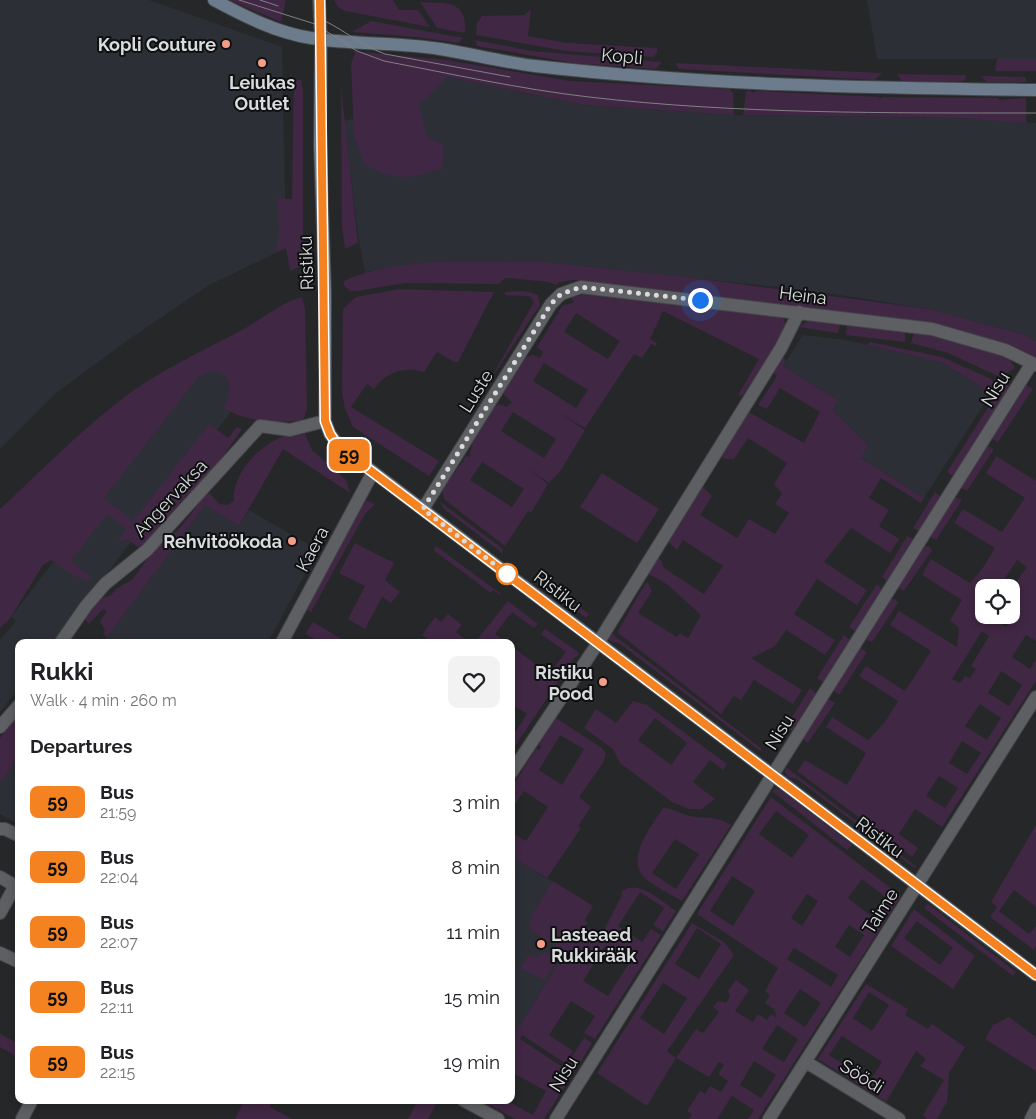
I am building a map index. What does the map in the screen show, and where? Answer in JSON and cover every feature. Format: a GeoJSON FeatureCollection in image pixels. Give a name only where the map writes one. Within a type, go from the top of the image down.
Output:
{"type":"FeatureCollection","features":[{"type":"Feature","properties":{"kind":"street","name":"Kopli"},"geometry":{"type":"LineString","coordinates":[[214,0],[278,29],[321,40],[438,49],[533,65],[632,75],[890,88],[1036,90]]}},
{"type":"Feature","properties":{"kind":"street"},"geometry":{"type":"LineString","coordinates":[[320,0],[321,40]]}},
{"type":"Feature","properties":{"kind":"street","name":"Ristiku"},"geometry":{"type":"LineString","coordinates":[[321,40],[320,145],[325,291],[325,421],[330,434],[338,446],[916,886],[1034,970]]}},
{"type":"Feature","properties":{"kind":"street","name":"Heina"},"geometry":{"type":"LineString","coordinates":[[561,294],[581,287],[932,328],[1005,350],[1034,364]]}},
{"type":"Feature","properties":{"kind":"street","name":"Luste"},"geometry":{"type":"LineString","coordinates":[[423,509],[551,304],[561,294]]}},
{"type":"Feature","properties":{"kind":"street"},"geometry":{"type":"LineString","coordinates":[[515,767],[598,643],[699,477],[781,348],[799,312]]}},
{"type":"Feature","properties":{"kind":"street","name":"Nisu"},"geometry":{"type":"LineString","coordinates":[[556,1119],[1034,364]]}},
{"type":"Feature","properties":{"kind":"street","name":"Angervaksa"},"geometry":{"type":"LineString","coordinates":[[63,639],[86,606],[105,584],[147,550],[260,426],[290,430],[325,421]]}},
{"type":"Feature","properties":{"kind":"street","name":"Kaera"},"geometry":{"type":"LineString","coordinates":[[284,639],[373,472]]}},
{"type":"Feature","properties":{"kind":"street","name":"Taime"},"geometry":{"type":"LineString","coordinates":[[769,1119],[1036,697]]}},
{"type":"Feature","properties":{"kind":"street"},"geometry":{"type":"LineString","coordinates":[[0,727],[15,710]]}},
{"type":"Feature","properties":{"kind":"street"},"geometry":{"type":"LineString","coordinates":[[0,829],[5,828],[15,834]]}},
{"type":"Feature","properties":{"kind":"street"},"geometry":{"type":"LineString","coordinates":[[0,877],[15,887]]}},
{"type":"Feature","properties":{"kind":"street"},"geometry":{"type":"LineString","coordinates":[[0,913],[15,891]]}},
{"type":"Feature","properties":{"kind":"street"},"geometry":{"type":"LineString","coordinates":[[0,953],[15,960]]}},
{"type":"Feature","properties":{"kind":"street","name":"Söödi"},"geometry":{"type":"LineString","coordinates":[[806,1062],[899,1119]]}},
{"type":"Feature","properties":{"kind":"street"},"geometry":{"type":"LineString","coordinates":[[22,1119],[30,1104]]}},
{"type":"Feature","properties":{"kind":"street"},"geometry":{"type":"LineString","coordinates":[[470,1104],[498,1119]]}},
{"type":"Feature","properties":{"kind":"street"},"geometry":{"type":"LineString","coordinates":[[1030,1119],[1036,1109]]}},
{"type":"Feature","properties":{"kind":"shaded area"},"geometry":{"type":"Polygon","coordinates":[[[0,0],[149,0],[282,47],[286,248],[209,285],[128,340],[56,393],[0,449],[0,0]]]}},
{"type":"Feature","properties":{"kind":"shaded area"},"geometry":{"type":"Polygon","coordinates":[[[229,0],[284,0],[286,1],[281,22],[229,0]]]}},
{"type":"Feature","properties":{"kind":"shaded area"},"geometry":{"type":"Polygon","coordinates":[[[334,0],[393,0],[399,10],[418,10],[430,27],[345,11],[338,7],[334,0]]]}},
{"type":"Feature","properties":{"kind":"shaded area"},"geometry":{"type":"Polygon","coordinates":[[[867,0],[1036,0],[1036,59],[877,59],[867,0]]]}},
{"type":"Feature","properties":{"kind":"shaded area"},"geometry":{"type":"Polygon","coordinates":[[[420,2],[454,5],[463,14],[465,33],[437,28],[420,2]]]}},
{"type":"Feature","properties":{"kind":"shaded area"},"geometry":{"type":"Polygon","coordinates":[[[531,9],[528,36],[567,43],[657,48],[657,53],[653,57],[566,51],[476,35],[477,23],[482,16],[524,15],[531,9]]]}},
{"type":"Feature","properties":{"kind":"shaded area"},"geometry":{"type":"Polygon","coordinates":[[[371,21],[463,38],[459,43],[417,37],[352,32],[371,21]]]}},
{"type":"Feature","properties":{"kind":"shaded area"},"geometry":{"type":"Polygon","coordinates":[[[475,40],[532,51],[662,62],[656,69],[574,63],[477,46],[475,40]]]}},
{"type":"Feature","properties":{"kind":"shaded area"},"geometry":{"type":"Polygon","coordinates":[[[352,51],[446,60],[570,81],[729,89],[733,93],[734,115],[585,105],[447,77],[419,105],[427,137],[444,145],[442,169],[410,177],[394,176],[364,164],[354,135],[351,64],[355,53],[352,51]]]}},
{"type":"Feature","properties":{"kind":"shaded area"},"geometry":{"type":"Polygon","coordinates":[[[997,59],[1036,59],[1036,71],[995,71],[997,59]]]}},
{"type":"Feature","properties":{"kind":"shaded area"},"geometry":{"type":"Polygon","coordinates":[[[368,61],[585,105],[734,115],[959,118],[1036,123],[1036,341],[1022,334],[929,309],[813,291],[544,262],[414,264],[365,272],[359,241],[344,121],[356,118],[368,61]]]}},
{"type":"Feature","properties":{"kind":"shaded area"},"geometry":{"type":"Polygon","coordinates":[[[675,63],[882,73],[875,80],[679,69],[675,63]]]}},
{"type":"Feature","properties":{"kind":"shaded area"},"geometry":{"type":"Polygon","coordinates":[[[897,74],[966,75],[965,80],[959,82],[902,81],[897,74]]]}},
{"type":"Feature","properties":{"kind":"shaded area"},"geometry":{"type":"Polygon","coordinates":[[[981,76],[1026,77],[1026,82],[987,82],[981,76]]]}},
{"type":"Feature","properties":{"kind":"shaded area"},"geometry":{"type":"Polygon","coordinates":[[[294,80],[301,80],[303,91],[303,265],[290,271],[286,248],[276,252],[279,233],[278,198],[292,199],[294,80]]]}},
{"type":"Feature","properties":{"kind":"shaded area"},"geometry":{"type":"Polygon","coordinates":[[[341,86],[358,243],[345,249],[342,227],[341,86]]]}},
{"type":"Feature","properties":{"kind":"shaded area"},"geometry":{"type":"Polygon","coordinates":[[[750,90],[753,93],[756,91],[879,97],[880,99],[882,97],[998,98],[998,100],[1026,98],[1026,123],[959,118],[743,115],[746,92],[750,90]]]}},
{"type":"Feature","properties":{"kind":"shaded area"},"geometry":{"type":"Polygon","coordinates":[[[442,262],[544,262],[686,277],[929,309],[1022,334],[1036,341],[1036,359],[927,323],[573,280],[559,282],[556,285],[548,282],[510,278],[505,278],[499,284],[406,283],[357,291],[350,291],[344,285],[344,281],[366,273],[390,267],[416,264],[442,262]]]}},
{"type":"Feature","properties":{"kind":"shaded area"},"geometry":{"type":"Polygon","coordinates":[[[400,289],[494,292],[458,362],[454,362],[437,352],[424,372],[403,370],[396,372],[384,378],[374,389],[367,384],[351,407],[439,461],[429,476],[353,427],[345,409],[342,392],[343,309],[356,297],[400,289]]]}},
{"type":"Feature","properties":{"kind":"shaded area"},"geometry":{"type":"Polygon","coordinates":[[[525,291],[538,295],[540,305],[487,385],[534,302],[529,296],[505,295],[505,292],[525,291]]]}},
{"type":"Feature","properties":{"kind":"shaded area"},"geometry":{"type":"Polygon","coordinates":[[[580,294],[774,315],[784,319],[786,327],[777,346],[743,395],[739,396],[759,359],[663,311],[650,339],[657,343],[656,346],[651,344],[642,358],[634,354],[585,428],[559,413],[585,430],[561,470],[549,483],[525,467],[548,484],[531,513],[528,511],[505,546],[445,500],[442,491],[466,456],[469,457],[473,441],[494,408],[499,404],[506,407],[512,402],[504,395],[504,390],[526,357],[533,355],[540,358],[543,352],[537,347],[562,306],[574,302],[570,297],[580,294]],[[576,313],[564,332],[608,359],[620,341],[576,313]],[[544,363],[533,381],[576,408],[588,390],[544,363]],[[513,412],[501,431],[544,458],[556,439],[513,412]],[[482,462],[470,480],[512,507],[524,489],[482,462]]]}},
{"type":"Feature","properties":{"kind":"shaded area"},"geometry":{"type":"Polygon","coordinates":[[[302,297],[305,308],[307,410],[303,420],[283,422],[262,421],[231,412],[223,407],[229,390],[229,384],[224,376],[212,371],[198,377],[104,498],[133,521],[209,424],[228,438],[237,427],[242,429],[214,469],[195,491],[189,493],[170,514],[167,523],[148,543],[138,547],[128,540],[117,542],[127,529],[107,514],[71,561],[91,577],[87,581],[74,576],[51,560],[43,565],[9,620],[0,628],[0,509],[87,428],[146,382],[240,331],[278,307],[302,297]]]}},
{"type":"Feature","properties":{"kind":"shaded area"},"geometry":{"type":"Polygon","coordinates":[[[814,319],[841,322],[838,333],[799,327],[814,319]]]}},
{"type":"Feature","properties":{"kind":"shaded area"},"geometry":{"type":"Polygon","coordinates":[[[847,324],[905,330],[905,342],[846,335],[847,324]]]}},
{"type":"Feature","properties":{"kind":"shaded area"},"geometry":{"type":"Polygon","coordinates":[[[914,332],[982,348],[1009,358],[1015,368],[1000,377],[948,353],[911,343],[914,332]]]}},
{"type":"Feature","properties":{"kind":"shaded area"},"geometry":{"type":"Polygon","coordinates":[[[803,335],[846,340],[941,362],[991,393],[924,498],[860,457],[868,445],[833,410],[838,400],[783,366],[803,335]]]}},
{"type":"Feature","properties":{"kind":"shaded area"},"geometry":{"type":"Polygon","coordinates":[[[870,342],[942,357],[991,379],[996,385],[991,393],[941,362],[867,345],[870,342]]]}},
{"type":"Feature","properties":{"kind":"shaded area"},"geometry":{"type":"Polygon","coordinates":[[[781,356],[786,360],[783,366],[838,400],[833,410],[868,445],[861,458],[924,498],[921,503],[881,478],[869,498],[889,510],[879,526],[899,539],[890,553],[851,528],[824,562],[867,590],[857,605],[817,579],[794,614],[835,640],[825,655],[786,630],[775,646],[751,658],[802,690],[793,704],[754,680],[741,700],[734,696],[721,714],[617,632],[647,581],[652,591],[638,613],[677,637],[680,633],[688,638],[701,615],[668,585],[647,573],[656,557],[661,560],[664,568],[704,594],[723,566],[683,540],[677,550],[667,541],[701,485],[712,496],[700,515],[737,538],[749,519],[775,534],[789,513],[775,504],[782,494],[774,484],[787,463],[748,438],[734,459],[724,459],[721,453],[747,411],[804,443],[820,412],[780,388],[767,409],[758,405],[777,376],[771,371],[781,356]]]}},
{"type":"Feature","properties":{"kind":"shaded area"},"geometry":{"type":"Polygon","coordinates":[[[207,361],[247,391],[56,639],[15,639],[15,693],[0,712],[0,640],[16,621],[11,617],[207,361]]]}},
{"type":"Feature","properties":{"kind":"shaded area"},"geometry":{"type":"Polygon","coordinates":[[[1003,384],[1010,386],[953,476],[947,472],[1003,384]]]}},
{"type":"Feature","properties":{"kind":"shaded area"},"geometry":{"type":"Polygon","coordinates":[[[1026,385],[1033,389],[998,442],[992,439],[1026,385]]]}},
{"type":"Feature","properties":{"kind":"shaded area"},"geometry":{"type":"Polygon","coordinates":[[[305,434],[312,450],[346,480],[350,493],[283,449],[239,526],[205,505],[107,637],[103,634],[105,630],[100,621],[107,611],[103,609],[89,624],[83,617],[96,600],[111,595],[117,588],[132,580],[151,554],[179,529],[204,494],[210,493],[219,504],[228,505],[234,501],[234,491],[242,470],[266,445],[285,436],[305,434]]]}},
{"type":"Feature","properties":{"kind":"shaded area"},"geometry":{"type":"Polygon","coordinates":[[[988,446],[994,449],[967,491],[961,488],[988,446]]]}},
{"type":"Feature","properties":{"kind":"shaded area"},"geometry":{"type":"Polygon","coordinates":[[[996,456],[1036,481],[1036,641],[1026,635],[1012,657],[1030,669],[1036,660],[1036,681],[942,827],[915,809],[899,834],[918,848],[912,857],[797,771],[805,760],[847,785],[866,753],[826,727],[832,717],[868,740],[885,722],[898,701],[859,676],[866,666],[905,691],[931,651],[890,625],[899,611],[957,647],[959,628],[950,620],[962,600],[922,575],[931,559],[970,583],[982,569],[995,548],[954,523],[963,509],[1002,532],[1025,498],[986,473],[996,456]],[[982,631],[952,679],[960,683],[965,676],[970,678],[976,669],[971,666],[989,636],[982,631]],[[1001,671],[988,693],[1009,706],[1022,685],[1001,671]],[[980,704],[965,726],[987,740],[1001,718],[980,704]],[[962,741],[949,763],[967,774],[981,753],[962,741]],[[939,776],[926,796],[945,808],[958,788],[939,776]]]}},
{"type":"Feature","properties":{"kind":"shaded area"},"geometry":{"type":"Polygon","coordinates":[[[602,473],[659,509],[637,543],[580,507],[602,473]]]}},
{"type":"Feature","properties":{"kind":"shaded area"},"geometry":{"type":"Polygon","coordinates":[[[935,492],[940,496],[919,531],[913,528],[935,492]]]}},
{"type":"Feature","properties":{"kind":"shaded area"},"geometry":{"type":"Polygon","coordinates":[[[955,497],[962,500],[936,540],[930,537],[955,497]]]}},
{"type":"Feature","properties":{"kind":"shaded area"},"geometry":{"type":"Polygon","coordinates":[[[366,500],[375,504],[365,514],[311,612],[306,609],[366,500]]]}},
{"type":"Feature","properties":{"kind":"shaded area"},"geometry":{"type":"Polygon","coordinates":[[[439,501],[503,549],[502,553],[444,509],[439,501]]]}},
{"type":"Feature","properties":{"kind":"shaded area"},"geometry":{"type":"Polygon","coordinates":[[[205,504],[239,526],[249,510],[318,550],[270,639],[105,639],[205,504]]]}},
{"type":"Feature","properties":{"kind":"shaded area"},"geometry":{"type":"Polygon","coordinates":[[[907,536],[913,539],[887,581],[882,577],[907,536]]]}},
{"type":"Feature","properties":{"kind":"shaded area"},"geometry":{"type":"Polygon","coordinates":[[[355,543],[394,563],[385,580],[400,592],[391,603],[382,597],[365,629],[348,619],[365,586],[339,573],[355,543]]]}},
{"type":"Feature","properties":{"kind":"shaded area"},"geometry":{"type":"Polygon","coordinates":[[[436,546],[501,594],[493,590],[491,593],[433,550],[436,546]]]}},
{"type":"Feature","properties":{"kind":"shaded area"},"geometry":{"type":"Polygon","coordinates":[[[929,546],[932,550],[904,591],[898,588],[924,547],[929,546]]]}},
{"type":"Feature","properties":{"kind":"shaded area"},"geometry":{"type":"Polygon","coordinates":[[[537,575],[589,614],[586,618],[534,577],[537,575]]]}},
{"type":"Feature","properties":{"kind":"shaded area"},"geometry":{"type":"Polygon","coordinates":[[[877,584],[882,589],[855,631],[849,627],[877,584]]]}},
{"type":"Feature","properties":{"kind":"shaded area"},"geometry":{"type":"Polygon","coordinates":[[[891,599],[895,599],[898,603],[872,642],[866,640],[891,599]]]}},
{"type":"Feature","properties":{"kind":"shaded area"},"geometry":{"type":"Polygon","coordinates":[[[508,601],[538,624],[534,628],[512,612],[495,634],[502,639],[477,639],[508,601]]]}},
{"type":"Feature","properties":{"kind":"shaded area"},"geometry":{"type":"Polygon","coordinates":[[[448,614],[462,625],[456,632],[465,639],[428,639],[422,635],[435,617],[441,622],[448,614]]]}},
{"type":"Feature","properties":{"kind":"shaded area"},"geometry":{"type":"Polygon","coordinates":[[[313,622],[340,639],[314,639],[305,634],[313,622]]]}},
{"type":"Feature","properties":{"kind":"shaded area"},"geometry":{"type":"Polygon","coordinates":[[[545,629],[578,652],[579,655],[574,658],[515,746],[515,732],[527,714],[515,706],[515,649],[549,674],[566,652],[541,634],[545,629]]]}},
{"type":"Feature","properties":{"kind":"shaded area"},"geometry":{"type":"Polygon","coordinates":[[[610,632],[762,749],[760,751],[620,644],[610,641],[608,637],[610,632]]]}},
{"type":"Feature","properties":{"kind":"shaded area"},"geometry":{"type":"Polygon","coordinates":[[[844,635],[850,640],[823,682],[817,678],[844,635]]]}},
{"type":"Feature","properties":{"kind":"shaded area"},"geometry":{"type":"Polygon","coordinates":[[[860,648],[867,652],[839,695],[833,690],[860,648]]]}},
{"type":"Feature","properties":{"kind":"shaded area"},"geometry":{"type":"Polygon","coordinates":[[[810,688],[816,693],[792,731],[786,727],[810,688]]]}},
{"type":"Feature","properties":{"kind":"shaded area"},"geometry":{"type":"Polygon","coordinates":[[[828,699],[835,703],[808,743],[802,739],[828,699]]]}},
{"type":"Feature","properties":{"kind":"shaded area"},"geometry":{"type":"Polygon","coordinates":[[[633,701],[647,705],[727,764],[723,770],[710,760],[693,782],[715,799],[702,809],[689,809],[672,802],[620,763],[613,749],[584,728],[596,709],[616,723],[633,701]],[[655,718],[638,740],[671,765],[687,743],[655,718]]]}},
{"type":"Feature","properties":{"kind":"shaded area"},"geometry":{"type":"Polygon","coordinates":[[[15,718],[15,762],[0,783],[0,738],[15,718]]]}},
{"type":"Feature","properties":{"kind":"shaded area"},"geometry":{"type":"Polygon","coordinates":[[[556,718],[602,748],[606,754],[603,763],[579,797],[591,807],[578,826],[581,828],[547,878],[515,859],[515,834],[526,841],[548,807],[524,791],[515,804],[515,782],[536,749],[539,750],[542,746],[538,745],[556,718]],[[560,735],[539,770],[562,785],[584,749],[560,735]]]}},
{"type":"Feature","properties":{"kind":"shaded area"},"geometry":{"type":"Polygon","coordinates":[[[15,762],[15,823],[0,814],[0,783],[15,762]]]}},
{"type":"Feature","properties":{"kind":"shaded area"},"geometry":{"type":"Polygon","coordinates":[[[786,767],[919,869],[912,866],[797,779],[788,777],[785,772],[786,767]]]}},
{"type":"Feature","properties":{"kind":"shaded area"},"geometry":{"type":"Polygon","coordinates":[[[776,789],[781,790],[852,845],[847,850],[772,791],[776,789]]]}},
{"type":"Feature","properties":{"kind":"shaded area"},"geometry":{"type":"Polygon","coordinates":[[[771,797],[901,896],[758,1119],[748,1119],[754,1110],[732,1096],[717,1119],[689,1119],[692,1114],[687,1111],[700,1091],[705,1094],[710,1086],[721,1092],[728,1081],[718,1074],[724,1065],[719,1062],[709,1077],[676,1058],[696,1029],[703,1033],[719,1012],[713,1007],[718,1001],[726,1003],[730,996],[728,991],[736,980],[749,990],[735,1011],[753,1022],[758,1014],[767,1020],[771,1014],[777,1018],[774,1009],[765,1003],[770,995],[765,991],[778,968],[697,914],[771,797]],[[776,811],[759,834],[792,858],[809,835],[776,811]],[[732,876],[710,911],[733,926],[755,891],[732,876]],[[862,879],[848,898],[875,919],[888,899],[862,879]],[[807,894],[791,918],[802,926],[818,901],[807,894]],[[849,925],[835,947],[850,957],[864,935],[849,925]],[[794,948],[787,959],[831,987],[838,975],[794,948]],[[800,989],[784,1013],[805,1027],[821,1003],[800,989]],[[777,1025],[762,1049],[784,1062],[798,1039],[777,1025]],[[754,1061],[740,1085],[761,1098],[776,1075],[754,1061]]]}},
{"type":"Feature","properties":{"kind":"shaded area"},"geometry":{"type":"Polygon","coordinates":[[[663,808],[672,809],[686,815],[713,818],[731,825],[682,901],[650,882],[642,875],[638,867],[639,850],[643,840],[663,808]],[[675,839],[652,873],[676,889],[699,854],[675,839]]]}},
{"type":"Feature","properties":{"kind":"shaded area"},"geometry":{"type":"Polygon","coordinates":[[[1036,825],[1036,907],[1014,890],[999,911],[1029,934],[1036,926],[1036,946],[1034,950],[990,917],[997,907],[991,902],[1036,825]]]}},
{"type":"Feature","properties":{"kind":"shaded area","name":"Lasteaed Rukkirääk"},"geometry":{"type":"Polygon","coordinates":[[[515,859],[593,906],[515,1033],[515,859]]]}},
{"type":"Feature","properties":{"kind":"shaded area"},"geometry":{"type":"Polygon","coordinates":[[[553,881],[593,906],[585,920],[588,922],[585,926],[601,936],[621,897],[622,891],[629,888],[643,889],[676,911],[663,931],[653,925],[664,908],[640,892],[618,926],[642,942],[651,929],[661,935],[595,1039],[584,1033],[595,1016],[571,1001],[549,1035],[573,1051],[565,1063],[522,1035],[520,1039],[573,1074],[544,1119],[515,1119],[488,1104],[512,1104],[533,1115],[546,1091],[515,1074],[515,1033],[565,952],[529,929],[532,915],[553,881]],[[605,946],[583,981],[608,996],[630,962],[605,946]]]}},
{"type":"Feature","properties":{"kind":"shaded area"},"geometry":{"type":"Polygon","coordinates":[[[928,904],[1016,972],[1013,976],[924,908],[928,904]]]}},
{"type":"Feature","properties":{"kind":"shaded area"},"geometry":{"type":"Polygon","coordinates":[[[914,909],[975,956],[953,989],[891,946],[914,909]],[[917,921],[904,938],[940,965],[953,948],[917,921]]]}},
{"type":"Feature","properties":{"kind":"shaded area"},"geometry":{"type":"Polygon","coordinates":[[[692,923],[725,943],[734,955],[667,1051],[676,1058],[647,1106],[597,1073],[692,923]],[[697,928],[675,964],[699,979],[721,944],[697,928]],[[663,983],[640,1018],[664,1034],[687,998],[663,983]]]}},
{"type":"Feature","properties":{"kind":"shaded area"},"geometry":{"type":"Polygon","coordinates":[[[545,952],[557,961],[544,980],[520,968],[529,954],[536,957],[545,952]]]}},
{"type":"Feature","properties":{"kind":"shaded area"},"geometry":{"type":"Polygon","coordinates":[[[866,984],[908,1009],[905,1015],[928,1029],[932,1024],[965,1047],[949,1073],[947,1102],[937,1119],[927,1119],[923,1115],[944,1080],[920,1066],[926,1059],[916,1051],[886,1102],[818,1059],[866,984]],[[869,992],[853,1018],[872,1031],[889,1005],[869,992]],[[842,1036],[829,1055],[870,1081],[882,1062],[842,1036]]]}},
{"type":"Feature","properties":{"kind":"shaded area"},"geometry":{"type":"Polygon","coordinates":[[[1009,1017],[1036,1037],[1036,1071],[985,1039],[993,1025],[1009,1017]]]}},
{"type":"Feature","properties":{"kind":"shaded area"},"geometry":{"type":"Polygon","coordinates":[[[0,1034],[15,1042],[15,1056],[0,1047],[0,1034]]]}},
{"type":"Feature","properties":{"kind":"shaded area"},"geometry":{"type":"Polygon","coordinates":[[[584,1038],[592,1043],[576,1069],[567,1064],[584,1038]]]}},
{"type":"Feature","properties":{"kind":"shaded area"},"geometry":{"type":"Polygon","coordinates":[[[242,1104],[271,1104],[270,1107],[292,1119],[235,1119],[242,1104]]]}},
{"type":"Feature","properties":{"kind":"shaded area"},"geometry":{"type":"Polygon","coordinates":[[[416,1104],[436,1104],[428,1119],[408,1119],[416,1104]]]}},
{"type":"Feature","properties":{"kind":"tram line"},"geometry":{"type":"LineString","coordinates":[[239,0],[315,24],[357,51],[384,61],[563,94],[644,103],[756,110],[1036,113]]}},
{"type":"Feature","properties":{"kind":"tram line"},"geometry":{"type":"LineString","coordinates":[[260,0],[278,6]]}},
{"type":"Feature","properties":{"kind":"tram line"},"geometry":{"type":"LineString","coordinates":[[314,16],[385,54],[510,77]]}},
{"type":"Feature","properties":{"kind":"bus line","name":"59"},"geometry":{"type":"LineString","coordinates":[[320,0],[320,145],[325,291],[323,354],[325,421],[330,434],[338,446],[598,643],[624,665],[1036,975]]}},
{"type":"Feature","properties":{"kind":"place","name":"Kopli Couture"},"geometry":{"type":"Point","coordinates":[226,44]}},
{"type":"Feature","properties":{"kind":"place","name":"Leiukas Outlet"},"geometry":{"type":"Point","coordinates":[262,63]}},
{"type":"Feature","properties":{"kind":"place","name":"Rehvitöökoda"},"geometry":{"type":"Point","coordinates":[292,541]}},
{"type":"Feature","properties":{"kind":"place","name":"Ristiku Pood"},"geometry":{"type":"Point","coordinates":[603,682]}},
{"type":"Feature","properties":{"kind":"place","name":"Lasteaed Rukkirääk"},"geometry":{"type":"Point","coordinates":[541,944]}},
{"type":"Feature","properties":{"kind":"route"},"geometry":{"type":"LineString","coordinates":[[507,574],[423,509],[551,304],[561,294],[581,287],[700,300]]}}]}
